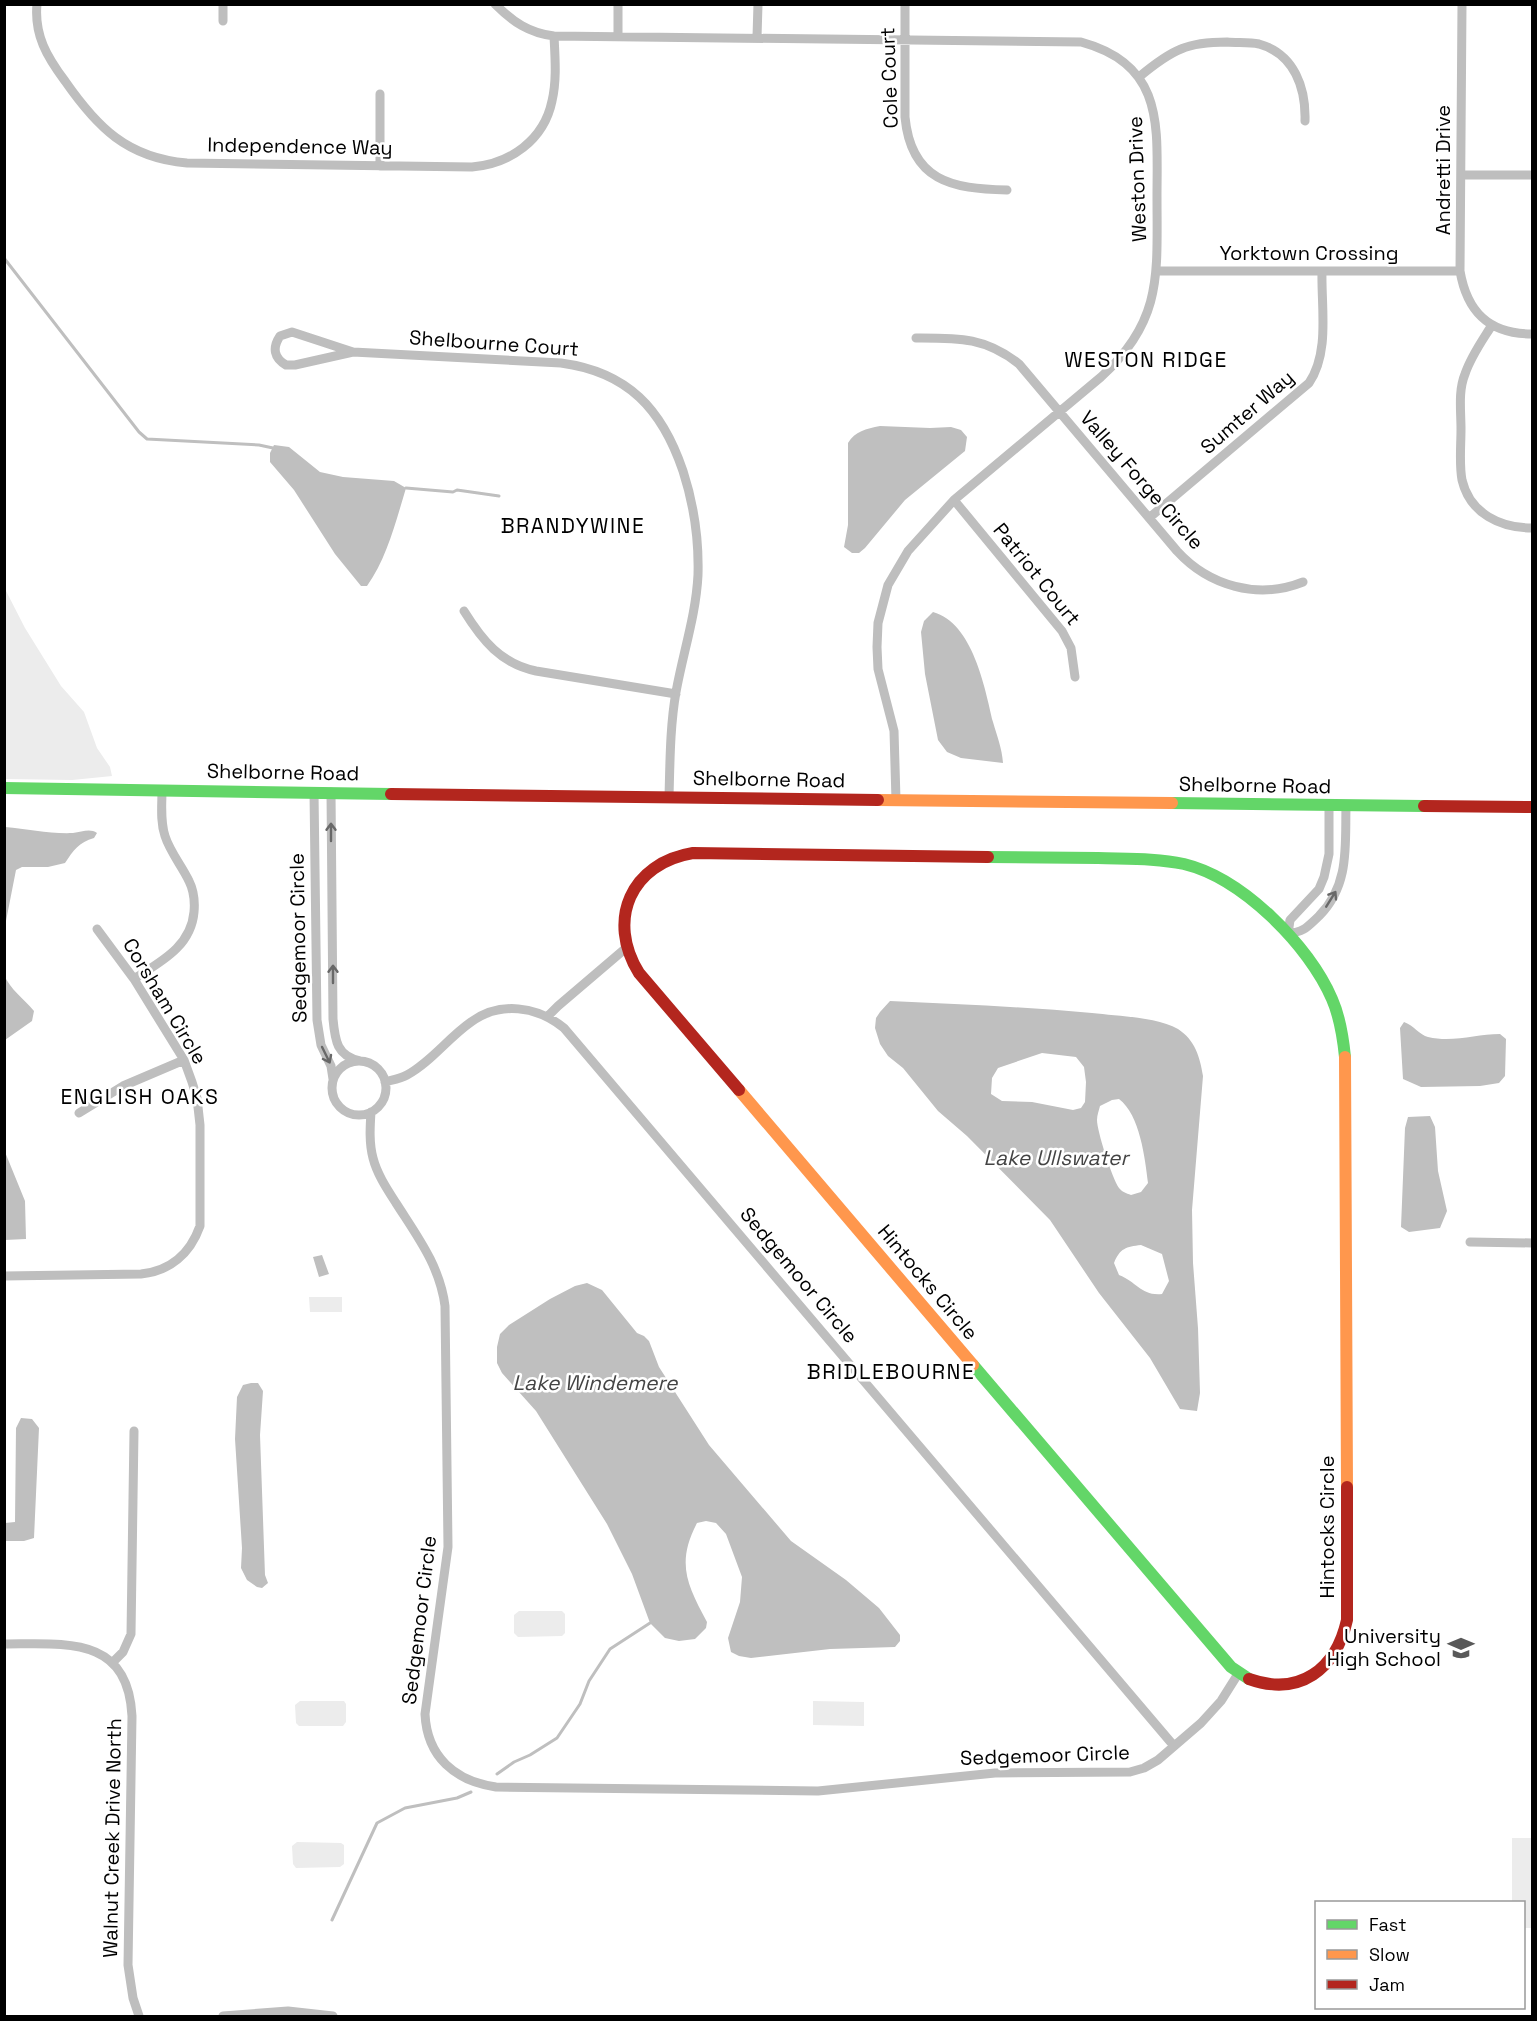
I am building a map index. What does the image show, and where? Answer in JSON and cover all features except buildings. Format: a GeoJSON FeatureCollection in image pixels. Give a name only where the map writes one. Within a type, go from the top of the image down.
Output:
{"type":"FeatureCollection","features":[{"type":"Feature","properties":{"kind":"street","name":"Independence Way"},"geometry":{"type":"LineString","coordinates":[[37,4],[40,38],[55,67],[101,127],[115,139],[140,152],[187,163],[482,166],[498,162],[520,150],[539,132],[552,103],[554,36]]}},
{"type":"Feature","properties":{"kind":"street"},"geometry":{"type":"LineString","coordinates":[[223,4],[223,21]]}},
{"type":"Feature","properties":{"kind":"street","name":"Weston Drive"},"geometry":{"type":"LineString","coordinates":[[495,4],[508,18],[522,27],[554,36],[1081,42],[1100,48],[1118,58],[1139,77],[1150,99],[1156,120],[1157,271],[1148,312],[1138,335],[1106,372],[954,500],[908,551],[888,585],[882,605],[877,647],[878,669],[894,731],[896,800]]}},
{"type":"Feature","properties":{"kind":"street"},"geometry":{"type":"LineString","coordinates":[[618,4],[618,36]]}},
{"type":"Feature","properties":{"kind":"street"},"geometry":{"type":"LineString","coordinates":[[757,38],[758,4]]}},
{"type":"Feature","properties":{"kind":"street","name":"Cole Court"},"geometry":{"type":"LineString","coordinates":[[905,4],[905,117],[908,135],[916,154],[932,173],[954,185],[1007,190]]}},
{"type":"Feature","properties":{"kind":"street","name":"Andretti Drive"},"geometry":{"type":"LineString","coordinates":[[1462,4],[1460,271],[1470,302],[1480,316],[1492,325]]}},
{"type":"Feature","properties":{"kind":"street"},"geometry":{"type":"LineString","coordinates":[[1139,77],[1174,52],[1189,46],[1208,43],[1258,44],[1274,51],[1294,70],[1305,98],[1305,121]]}},
{"type":"Feature","properties":{"kind":"street"},"geometry":{"type":"LineString","coordinates":[[380,94],[380,166]]}},
{"type":"Feature","properties":{"kind":"street"},"geometry":{"type":"LineString","coordinates":[[1461,175],[1533,175]]}},
{"type":"Feature","properties":{"kind":"street","name":"Yorktown Crossing"},"geometry":{"type":"LineString","coordinates":[[1157,271],[1460,271]]}},
{"type":"Feature","properties":{"kind":"street","name":"Sumter Way"},"geometry":{"type":"LineString","coordinates":[[1149,518],[1309,383],[1321,355],[1322,271]]}},
{"type":"Feature","properties":{"kind":"street"},"geometry":{"type":"LineString","coordinates":[[1533,334],[1511,333],[1492,325],[1469,364],[1462,382],[1460,467],[1462,481],[1470,500],[1488,518],[1509,526],[1533,528]]}},
{"type":"Feature","properties":{"kind":"street","name":"Shelbourne Court"},"geometry":{"type":"LineString","coordinates":[[353,352],[290,366],[279,360],[274,350],[280,336],[292,332],[353,352],[573,365],[591,369],[616,380],[630,388],[647,404],[666,432],[680,463],[692,501],[698,543],[696,601],[676,694],[669,797]]}},
{"type":"Feature","properties":{"kind":"street","name":"Valley Forge Circle"},"geometry":{"type":"LineString","coordinates":[[916,338],[965,339],[980,342],[998,350],[1028,373],[1184,559],[1202,572],[1225,583],[1251,590],[1269,591],[1303,582]]}},
{"type":"Feature","properties":{"kind":"street","name":"Patriot Court"},"geometry":{"type":"LineString","coordinates":[[954,500],[1062,631],[1071,648],[1075,677]]}},
{"type":"Feature","properties":{"kind":"street"},"geometry":{"type":"LineString","coordinates":[[464,611],[484,641],[517,666],[676,694]]}},
{"type":"Feature","properties":{"kind":"street","name":"Shelborne Road"},"geometry":{"type":"LineString","coordinates":[[4,788],[1533,807]]}},
{"type":"Feature","properties":{"kind":"street"},"geometry":{"type":"LineString","coordinates":[[134,978],[170,955],[183,943],[194,916],[193,889],[164,834],[162,790]]}},
{"type":"Feature","properties":{"kind":"street","name":"Sedgemoor Circle"},"geometry":{"type":"LineString","coordinates":[[314,792],[317,1020],[321,1045],[331,1066],[333,1080]]}},
{"type":"Feature","properties":{"kind":"street","name":"Sedgemoor Circle"},"geometry":{"type":"LineString","coordinates":[[331,792],[333,1019],[337,1042],[342,1052],[346,1057],[360,1061]]}},
{"type":"Feature","properties":{"kind":"street"},"geometry":{"type":"LineString","coordinates":[[1329,805],[1329,854],[1324,877],[1319,889],[1290,920],[1288,934],[1302,932],[1323,912],[1341,882],[1346,858],[1346,806]]}},
{"type":"Feature","properties":{"kind":"street","name":"Hintocks Circle"},"geometry":{"type":"LineString","coordinates":[[693,853],[1161,860],[1194,867],[1227,881],[1251,899],[1288,934],[1309,958],[1325,982],[1340,1018],[1345,1046],[1347,1620],[1337,1652],[1324,1667],[1312,1676],[1279,1685],[1258,1682],[1238,1674],[639,973],[626,948],[623,930],[626,909],[638,885],[652,868],[679,854],[693,853]]}},
{"type":"Feature","properties":{"kind":"street","name":"Corsham Circle"},"geometry":{"type":"LineString","coordinates":[[4,1276],[148,1274],[182,1257],[196,1238],[201,1216],[199,1116],[195,1090],[184,1060],[134,978],[97,928]]}},
{"type":"Feature","properties":{"kind":"street"},"geometry":{"type":"LineString","coordinates":[[548,1016],[626,948]]}},
{"type":"Feature","properties":{"kind":"street","name":"Sedgemoor Circle"},"geometry":{"type":"LineString","coordinates":[[371,1112],[371,1147],[374,1163],[431,1258],[442,1286],[445,1306],[448,1547],[425,1714],[429,1740],[450,1769],[472,1782],[496,1787],[818,1791],[995,1773],[1130,1772],[1144,1768],[1158,1760],[1174,1746],[564,1028],[548,1016],[520,1009],[500,1010],[486,1014],[470,1023],[441,1050],[408,1074],[385,1082]]}},
{"type":"Feature","properties":{"kind":"street"},"geometry":{"type":"LineString","coordinates":[[78,1113],[123,1086],[184,1060]]}},
{"type":"Feature","properties":{"kind":"street"},"geometry":{"type":"LineString","coordinates":[[360,1061],[373,1065],[385,1082],[384,1096],[377,1108],[357,1115],[344,1110],[335,1100],[332,1086],[336,1073],[346,1064],[360,1061]]}},
{"type":"Feature","properties":{"kind":"street"},"geometry":{"type":"LineString","coordinates":[[1470,1242],[1533,1243]]}},
{"type":"Feature","properties":{"kind":"street"},"geometry":{"type":"LineString","coordinates":[[4,1644],[85,1647],[99,1652],[113,1662],[128,1642],[132,1624],[134,1431]]}},
{"type":"Feature","properties":{"kind":"street","name":"Walnut Creek Drive North"},"geometry":{"type":"LineString","coordinates":[[113,1662],[128,1687],[131,1706],[128,1965],[133,1998],[139,2016]]}},
{"type":"Feature","properties":{"kind":"street"},"geometry":{"type":"LineString","coordinates":[[1174,1746],[1208,1717],[1238,1674]]}},
{"type":"Feature","properties":{"kind":"street"},"geometry":{"type":"LineString","coordinates":[[223,2016],[288,2011],[333,2016]]}},
{"type":"Feature","properties":{"kind":"shaded area"},"geometry":{"type":"Polygon","coordinates":[[[5,589],[25,628],[61,686],[84,712],[97,748],[110,767],[112,776],[72,780],[5,779],[5,589]]]}},
{"type":"Feature","properties":{"kind":"shaded area"},"geometry":{"type":"Polygon","coordinates":[[[309,1297],[342,1297],[342,1312],[310,1312],[309,1297]]]}},
{"type":"Feature","properties":{"kind":"shaded area"},"geometry":{"type":"Polygon","coordinates":[[[519,1611],[562,1611],[565,1614],[565,1633],[562,1636],[518,1637],[514,1633],[514,1615],[519,1611]]]}},
{"type":"Feature","properties":{"kind":"shaded area"},"geometry":{"type":"Polygon","coordinates":[[[300,1701],[344,1701],[346,1722],[343,1726],[299,1726],[296,1723],[295,1705],[300,1701]]]}},
{"type":"Feature","properties":{"kind":"shaded area"},"geometry":{"type":"Polygon","coordinates":[[[813,1701],[864,1702],[864,1726],[813,1725],[813,1701]]]}},
{"type":"Feature","properties":{"kind":"shaded area"},"geometry":{"type":"Polygon","coordinates":[[[1512,1838],[1532,1838],[1532,1928],[1525,1928],[1525,1901],[1512,1901],[1512,1838]]]}},
{"type":"Feature","properties":{"kind":"shaded area"},"geometry":{"type":"Polygon","coordinates":[[[297,1842],[341,1843],[344,1845],[344,1864],[340,1867],[296,1868],[293,1864],[292,1846],[297,1842]]]}},
{"type":"Feature","properties":{"kind":"water"},"geometry":{"type":"Polygon","coordinates":[[[880,426],[951,427],[961,430],[967,437],[965,451],[905,500],[865,548],[859,553],[852,553],[844,547],[848,525],[848,443],[858,433],[880,426]]]}},
{"type":"Feature","properties":{"kind":"water"},"geometry":{"type":"Polygon","coordinates":[[[274,445],[289,447],[320,472],[343,477],[394,481],[406,488],[395,526],[380,564],[367,586],[361,586],[335,554],[294,490],[270,462],[270,453],[274,445]]]}},
{"type":"Feature","properties":{"kind":"water"},"geometry":{"type":"Polygon","coordinates":[[[933,612],[947,618],[958,629],[975,658],[986,692],[1003,763],[961,758],[947,752],[938,740],[925,674],[921,632],[924,621],[933,612]]]}},
{"type":"Feature","properties":{"kind":"water"},"geometry":{"type":"Polygon","coordinates":[[[5,827],[56,833],[89,831],[97,833],[94,838],[77,848],[65,863],[48,867],[22,867],[16,870],[5,926],[5,827]]]}},
{"type":"Feature","properties":{"kind":"water"},"geometry":{"type":"Polygon","coordinates":[[[4,975],[13,989],[34,1011],[32,1021],[5,1040],[4,975]]]}},
{"type":"Feature","properties":{"kind":"water","name":"Lake Ullswater"},"geometry":{"type":"Polygon","coordinates":[[[890,1001],[1092,1013],[1159,1022],[1178,1029],[1189,1038],[1198,1056],[1203,1076],[1192,1210],[1200,1393],[1197,1411],[1180,1409],[1150,1358],[1099,1293],[1050,1220],[967,1136],[938,1111],[903,1068],[888,1056],[880,1044],[875,1028],[876,1018],[890,1001]],[[1042,1053],[998,1068],[992,1078],[991,1094],[1002,1101],[1032,1102],[1073,1110],[1081,1108],[1085,1102],[1084,1067],[1076,1057],[1042,1053]],[[1119,1099],[1100,1106],[1098,1126],[1116,1183],[1121,1190],[1131,1195],[1141,1192],[1148,1183],[1143,1150],[1132,1115],[1119,1099]],[[1141,1245],[1127,1248],[1119,1254],[1114,1263],[1119,1275],[1144,1291],[1162,1294],[1169,1281],[1162,1254],[1141,1245]]]}},
{"type":"Feature","properties":{"kind":"water"},"geometry":{"type":"Polygon","coordinates":[[[1404,1022],[1425,1036],[1437,1039],[1500,1034],[1506,1039],[1505,1076],[1499,1083],[1480,1086],[1421,1087],[1403,1079],[1400,1028],[1404,1022]]]}},
{"type":"Feature","properties":{"kind":"water"},"geometry":{"type":"Polygon","coordinates":[[[1430,1116],[1435,1127],[1438,1171],[1447,1211],[1440,1228],[1409,1232],[1401,1227],[1405,1128],[1408,1117],[1430,1116]]]}},
{"type":"Feature","properties":{"kind":"water"},"geometry":{"type":"Polygon","coordinates":[[[5,1152],[25,1201],[26,1239],[5,1240],[5,1152]]]}},
{"type":"Feature","properties":{"kind":"water"},"geometry":{"type":"Polygon","coordinates":[[[322,1255],[329,1274],[319,1277],[313,1257],[322,1255]]]}},
{"type":"Feature","properties":{"kind":"water","name":"Lake Windemere"},"geometry":{"type":"Polygon","coordinates":[[[587,1283],[602,1290],[637,1333],[649,1341],[659,1367],[709,1445],[791,1541],[846,1580],[879,1608],[900,1635],[900,1641],[895,1647],[830,1649],[751,1658],[731,1652],[728,1638],[740,1602],[742,1577],[726,1534],[716,1523],[706,1521],[697,1523],[687,1550],[686,1562],[690,1585],[707,1622],[706,1628],[695,1639],[679,1641],[665,1638],[650,1623],[632,1574],[607,1524],[536,1411],[502,1373],[497,1363],[500,1334],[509,1325],[550,1299],[575,1286],[587,1283]]]}},
{"type":"Feature","properties":{"kind":"water"},"geometry":{"type":"Polygon","coordinates":[[[258,1383],[263,1391],[260,1435],[265,1575],[268,1583],[262,1588],[247,1580],[241,1568],[242,1548],[235,1439],[237,1397],[243,1385],[258,1383]]]}},
{"type":"Feature","properties":{"kind":"water"},"geometry":{"type":"Polygon","coordinates":[[[21,1418],[32,1419],[39,1428],[34,1538],[24,1541],[5,1541],[5,1523],[15,1522],[16,1428],[21,1418]]]}},
{"type":"Feature","properties":{"kind":"waterway"},"geometry":{"type":"LineString","coordinates":[[4,258],[139,432],[147,439],[259,445],[273,448]]}},
{"type":"Feature","properties":{"kind":"waterway"},"geometry":{"type":"LineString","coordinates":[[406,488],[453,492],[457,490],[499,496]]}},
{"type":"Feature","properties":{"kind":"waterway"},"geometry":{"type":"LineString","coordinates":[[497,1774],[557,1738],[580,1704],[589,1681],[610,1649],[650,1623]]}},
{"type":"Feature","properties":{"kind":"waterway"},"geometry":{"type":"LineString","coordinates":[[332,1920],[377,1823],[405,1808],[457,1798],[471,1792]]}},
{"type":"Feature","properties":{"kind":"traffic: fast"},"geometry":{"type":"LineString","coordinates":[[4,788],[391,794]]}},
{"type":"Feature","properties":{"kind":"traffic: fast"},"geometry":{"type":"LineString","coordinates":[[1172,803],[1424,806]]}},
{"type":"Feature","properties":{"kind":"traffic: fast"},"geometry":{"type":"LineString","coordinates":[[988,857],[1163,861],[1184,864],[1228,883],[1271,916],[1307,957],[1335,1006],[1341,1027],[1345,1057]]}},
{"type":"Feature","properties":{"kind":"traffic: fast"},"geometry":{"type":"LineString","coordinates":[[973,1365],[1231,1667],[1249,1679]]}},
{"type":"Feature","properties":{"kind":"traffic: slow"},"geometry":{"type":"LineString","coordinates":[[878,800],[1172,803]]}},
{"type":"Feature","properties":{"kind":"traffic: slow"},"geometry":{"type":"LineString","coordinates":[[1345,1057],[1347,1487]]}},
{"type":"Feature","properties":{"kind":"traffic: slow"},"geometry":{"type":"LineString","coordinates":[[739,1090],[973,1365]]}},
{"type":"Feature","properties":{"kind":"traffic: jam"},"geometry":{"type":"LineString","coordinates":[[391,794],[878,800]]}},
{"type":"Feature","properties":{"kind":"traffic: jam"},"geometry":{"type":"LineString","coordinates":[[1424,806],[1532,807]]}},
{"type":"Feature","properties":{"kind":"traffic: jam"},"geometry":{"type":"LineString","coordinates":[[693,853],[988,857]]}},
{"type":"Feature","properties":{"kind":"traffic: jam"},"geometry":{"type":"LineString","coordinates":[[693,853],[672,859],[654,869],[640,881],[630,897],[625,914],[625,933],[629,953],[639,973],[739,1090]]}},
{"type":"Feature","properties":{"kind":"traffic: jam"},"geometry":{"type":"LineString","coordinates":[[1249,1679],[1267,1684],[1300,1681],[1313,1675],[1325,1665],[1342,1637],[1347,1620],[1347,1487]]}},
{"type":"Feature","properties":{"kind":"place","name":"University High School"},"geometry":{"type":"Point","coordinates":[1461,1648]}},
{"type":"Feature","properties":{"kind":"district","name":"WESTON RIDGE"},"geometry":{"type":"Point","coordinates":[1146,360]}},
{"type":"Feature","properties":{"kind":"district","name":"BRANDYWINE"},"geometry":{"type":"Point","coordinates":[573,526]}},
{"type":"Feature","properties":{"kind":"district","name":"ENGLISH OAKS"},"geometry":{"type":"Point","coordinates":[140,1097]}},
{"type":"Feature","properties":{"kind":"district","name":"BRIDLEBOURNE"},"geometry":{"type":"Point","coordinates":[891,1372]}}]}
